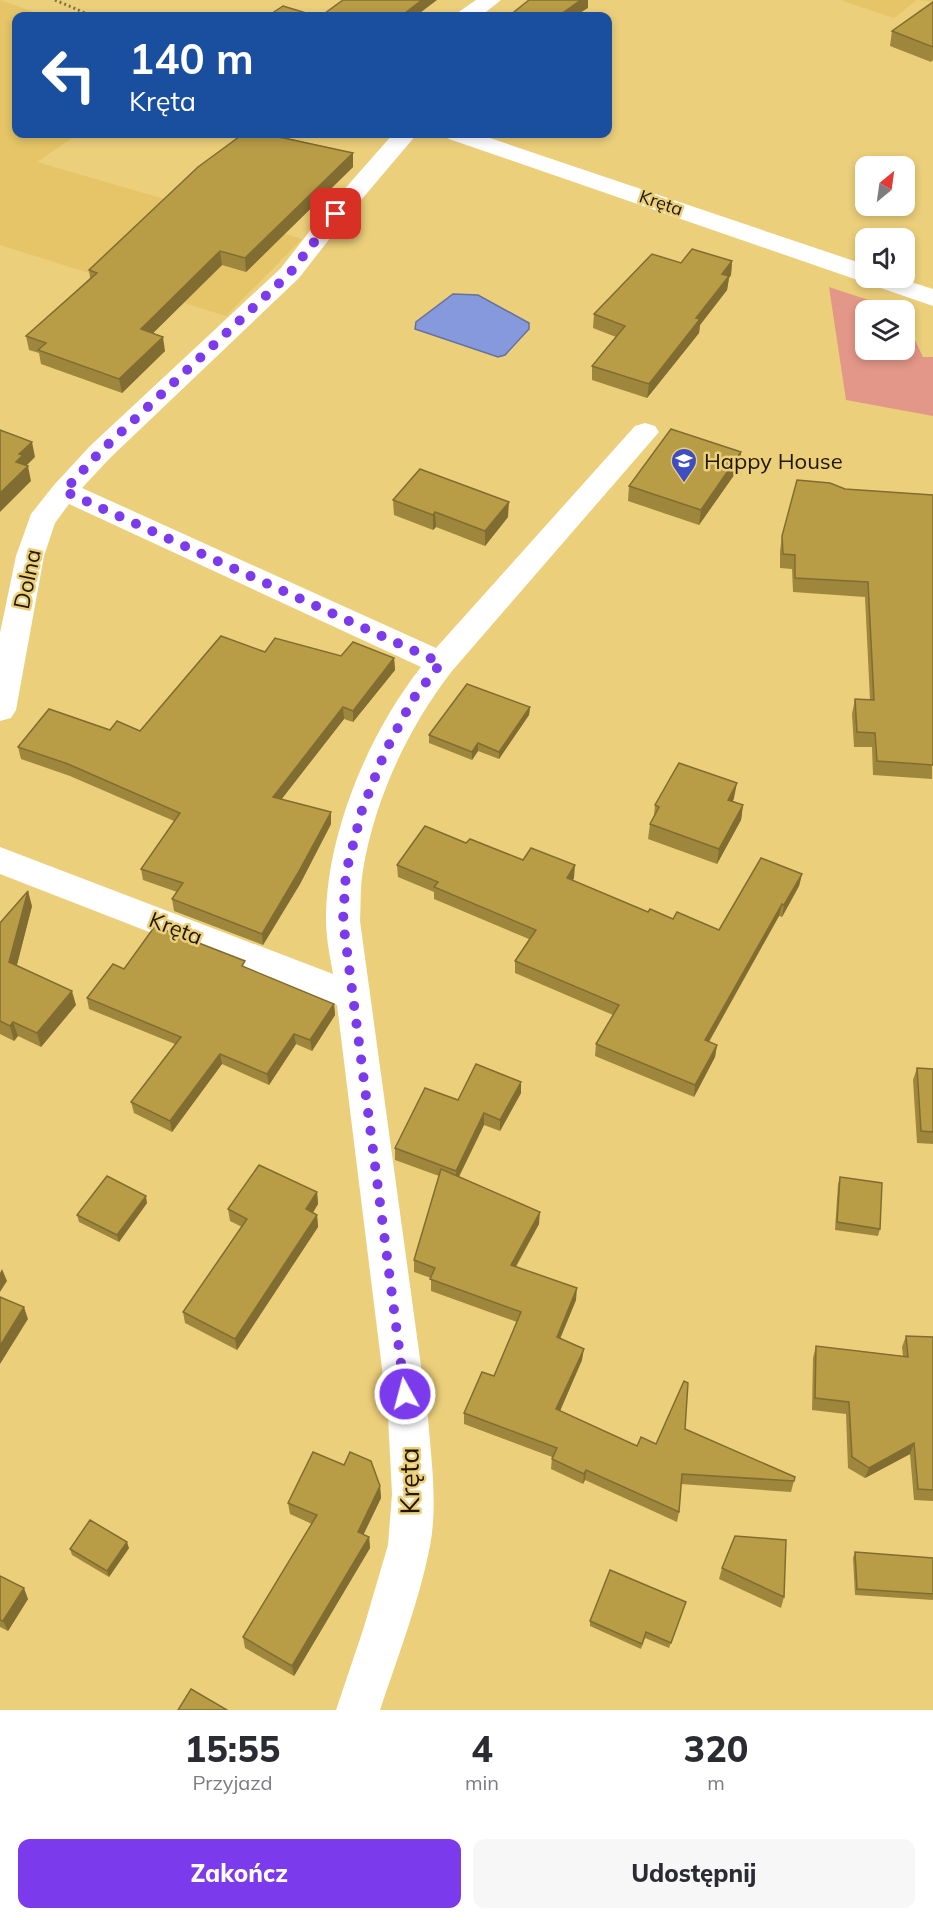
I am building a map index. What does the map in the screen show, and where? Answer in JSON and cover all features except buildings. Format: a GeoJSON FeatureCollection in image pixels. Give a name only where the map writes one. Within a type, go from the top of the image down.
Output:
{"type":"FeatureCollection","features":[{"type":"Feature","properties":{"kind":"street"},"geometry":{"type":"LineString","coordinates":[[474,12],[490,0]]}},
{"type":"Feature","properties":{"kind":"street"},"geometry":{"type":"LineString","coordinates":[[402,138],[336,214],[290,273],[100,452],[64,491],[441,663]]}},
{"type":"Feature","properties":{"kind":"street","name":"Kręta"},"geometry":{"type":"LineString","coordinates":[[469,138],[855,270]]}},
{"type":"Feature","properties":{"kind":"street"},"geometry":{"type":"LineString","coordinates":[[904,288],[933,298]]}},
{"type":"Feature","properties":{"kind":"street","name":"Kręta"},"geometry":{"type":"LineString","coordinates":[[358,1710],[385,1630],[409,1545],[413,1494],[408,1417],[351,996],[343,921],[346,872],[362,810],[385,752],[413,699],[441,663],[645,432]]}},
{"type":"Feature","properties":{"kind":"street","name":"Dolna"},"geometry":{"type":"LineString","coordinates":[[0,710],[30,556],[41,521],[64,491]]}},
{"type":"Feature","properties":{"kind":"street","name":"Kręta"},"geometry":{"type":"LineString","coordinates":[[0,860],[351,996]]}},
{"type":"Feature","properties":{"kind":"path"},"geometry":{"type":"LineString","coordinates":[[55,0],[83,12]]}},
{"type":"Feature","properties":{"kind":"shaded area"},"geometry":{"type":"Polygon","coordinates":[[[0,0],[34,12],[12,12],[12,138],[72,138],[37,162],[302,239],[226,316],[0,245],[0,0]]]}},
{"type":"Feature","properties":{"kind":"shaded area"},"geometry":{"type":"Polygon","coordinates":[[[840,0],[917,0],[894,18],[840,0]]]}},
{"type":"Feature","properties":{"kind":"shaded area"},"geometry":{"type":"Polygon","coordinates":[[[829,287],[869,300],[855,300],[855,360],[915,360],[915,340],[923,357],[933,357],[933,416],[846,400],[829,287]]]}},
{"type":"Feature","properties":{"kind":"water"},"geometry":{"type":"Polygon","coordinates":[[[453,294],[478,295],[529,323],[529,329],[505,355],[498,357],[415,329],[416,322],[453,294]]]}},
{"type":"Feature","properties":{"kind":"place","name":"Happy House"},"geometry":{"type":"Point","coordinates":[684,484]}},
{"type":"Feature","properties":{"kind":"route"},"geometry":{"type":"LineString","coordinates":[[336,214],[290,273],[100,452],[64,491],[441,663],[413,699],[385,752],[362,810],[346,872],[343,921],[351,996],[405,1394]]}}]}
